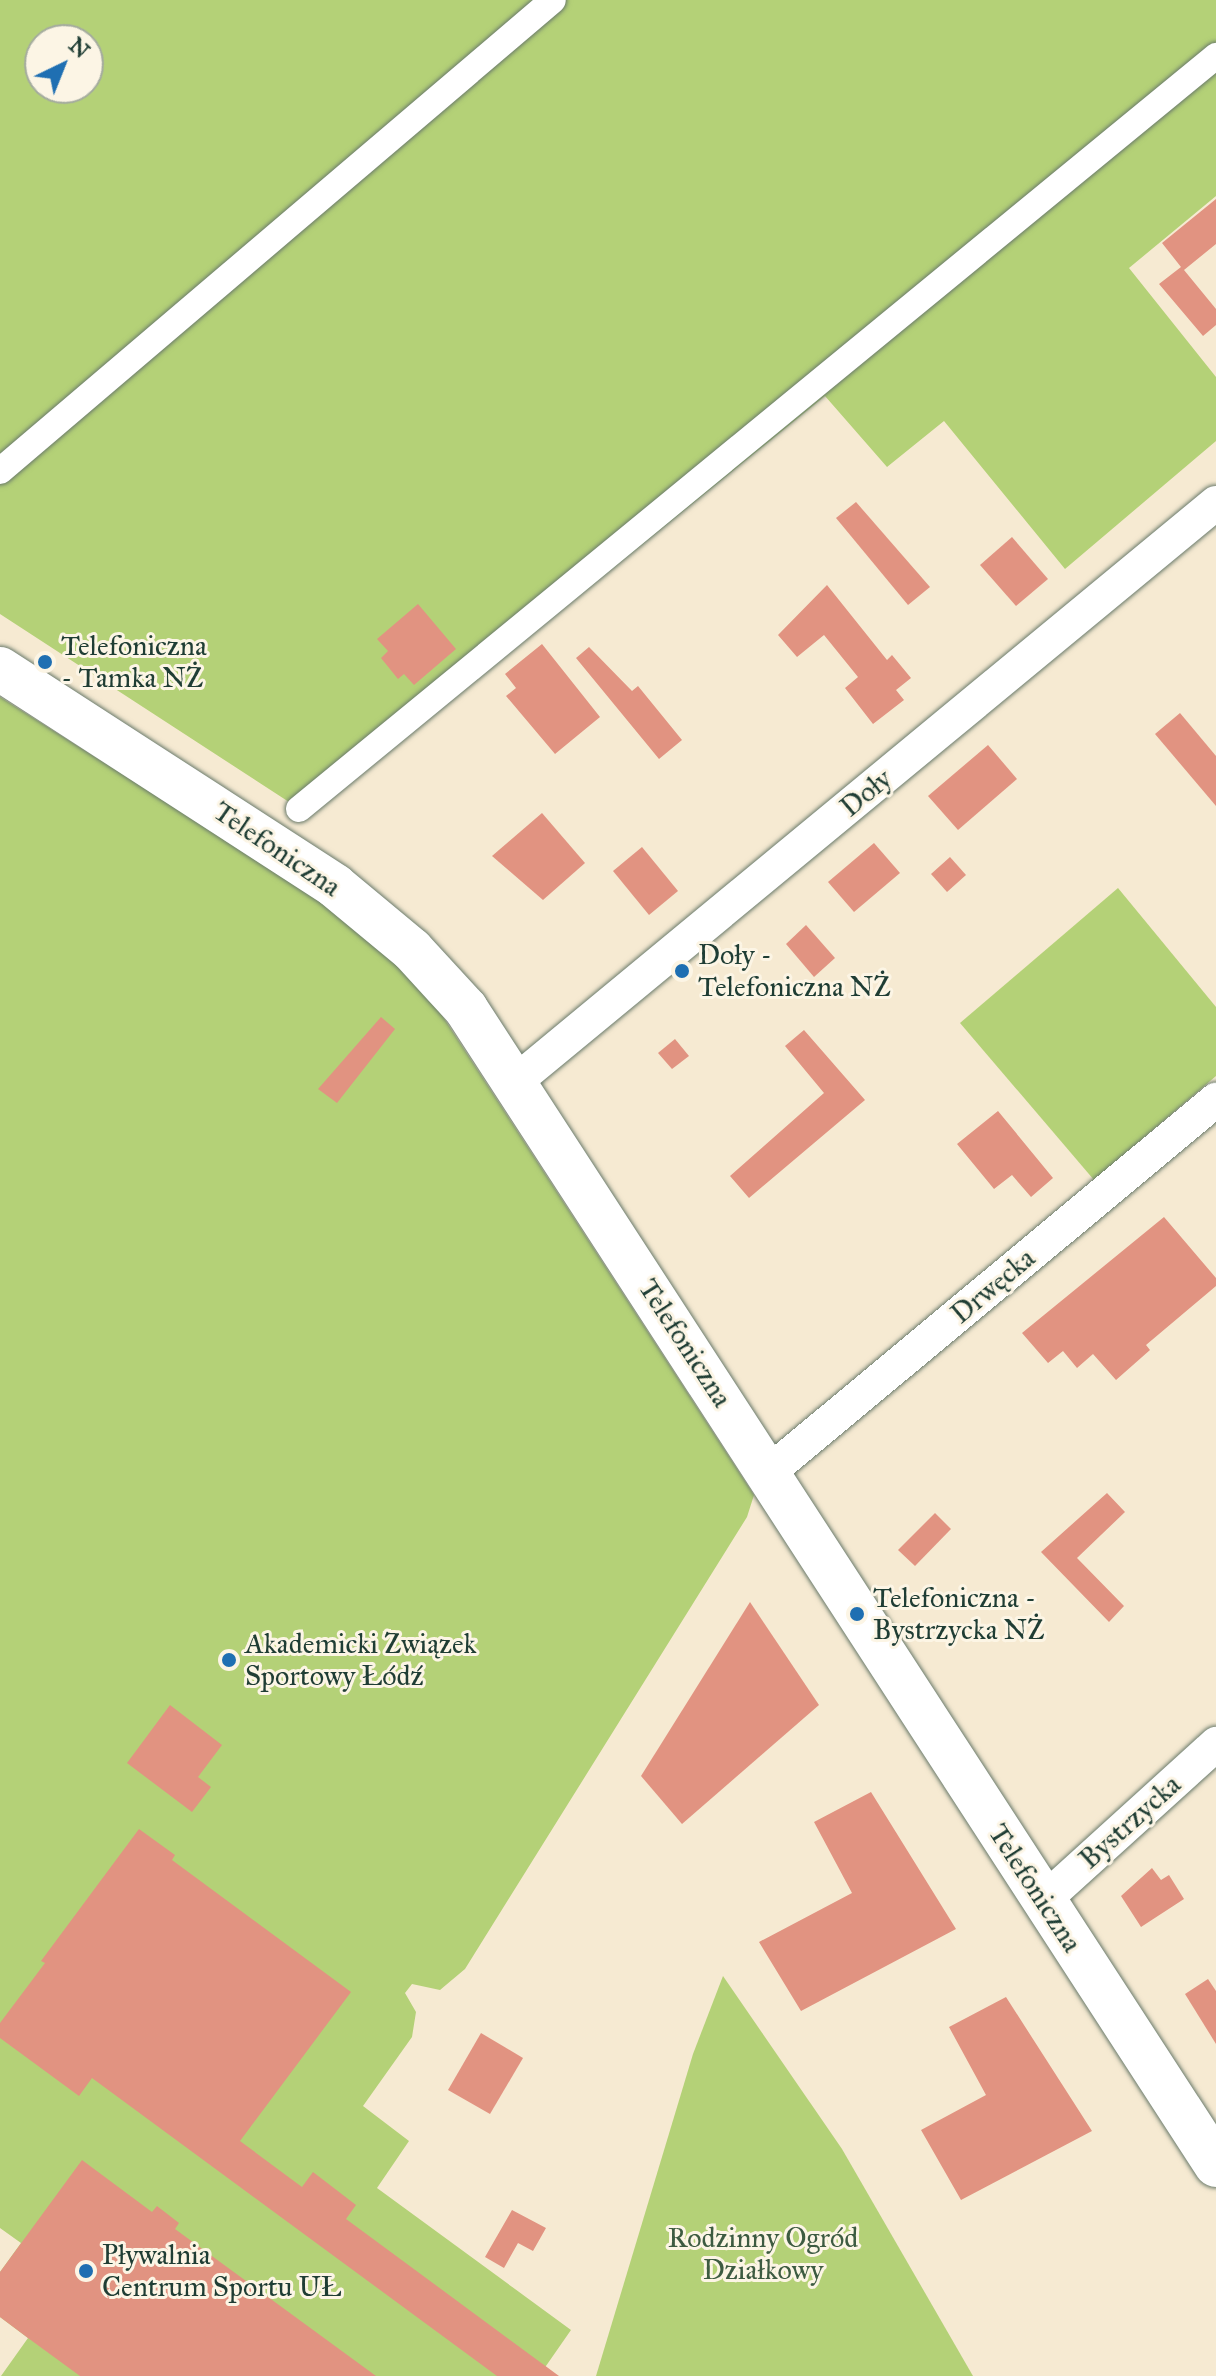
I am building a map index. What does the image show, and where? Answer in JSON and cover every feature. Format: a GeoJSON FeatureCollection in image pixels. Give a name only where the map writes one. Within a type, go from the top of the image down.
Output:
{"type":"FeatureCollection","features":[{"type":"Feature","properties":{"kind":"street"},"geometry":{"type":"LineString","coordinates":[[0,471],[553,0]]}},
{"type":"Feature","properties":{"kind":"street"},"geometry":{"type":"LineString","coordinates":[[299,809],[1216,56]]}},
{"type":"Feature","properties":{"kind":"street","name":"Doły"},"geometry":{"type":"LineString","coordinates":[[515,1082],[1216,503]]}},
{"type":"Feature","properties":{"kind":"street","name":"Telefoniczna"},"geometry":{"type":"LineString","coordinates":[[0,669],[335,886],[429,967],[466,1009],[1216,2165]]}},
{"type":"Feature","properties":{"kind":"street","name":"Drwęcka"},"geometry":{"type":"LineString","coordinates":[[769,1472],[1216,1100]]}},
{"type":"Feature","properties":{"kind":"street","name":"Bystrzycka"},"geometry":{"type":"LineString","coordinates":[[1043,1901],[1216,1744]]}},
{"type":"Feature","properties":{"kind":"green space"},"geometry":{"type":"Polygon","coordinates":[[[0,0],[1216,0],[1216,196],[1129,268],[1216,377],[1216,441],[1065,569],[944,421],[887,467],[825,396],[309,815],[0,614],[0,0]]]}},
{"type":"Feature","properties":{"kind":"green space"},"geometry":{"type":"Polygon","coordinates":[[[0,697],[296,884],[371,940],[434,1003],[754,1495],[747,1517],[465,1969],[440,1990],[412,1984],[405,1993],[416,2012],[412,2037],[363,2106],[409,2141],[377,2188],[571,2330],[539,2376],[1,2376],[28,2338],[0,2317],[0,2272],[21,2243],[0,2228],[0,697]]]}},
{"type":"Feature","properties":{"kind":"green space"},"geometry":{"type":"Polygon","coordinates":[[[1118,888],[1216,1007],[1216,1076],[1094,1180],[960,1023],[1118,888]]]}},
{"type":"Feature","properties":{"kind":"green space","name":"Rodzinny Ogród Działkowy"},"geometry":{"type":"Polygon","coordinates":[[[723,1976],[842,2149],[973,2376],[596,2376],[693,2054],[723,1976]]]}},
{"type":"Feature","properties":{"kind":"building"},"geometry":{"type":"Polygon","coordinates":[[[1216,199],[1216,244],[1184,270],[1216,309],[1216,325],[1203,336],[1159,284],[1181,267],[1162,243],[1216,199]]]}},
{"type":"Feature","properties":{"kind":"building"},"geometry":{"type":"Polygon","coordinates":[[[856,502],[930,587],[908,605],[836,518],[856,502]]]}},
{"type":"Feature","properties":{"kind":"building"},"geometry":{"type":"Polygon","coordinates":[[[1012,537],[1048,579],[1016,606],[980,565],[1012,537]]]}},
{"type":"Feature","properties":{"kind":"building"},"geometry":{"type":"Polygon","coordinates":[[[827,585],[887,660],[892,655],[911,678],[896,690],[904,700],[873,724],[845,688],[858,677],[824,635],[797,657],[778,635],[827,585]]]}},
{"type":"Feature","properties":{"kind":"building"},"geometry":{"type":"Polygon","coordinates":[[[418,604],[456,649],[414,685],[404,674],[398,679],[381,658],[388,651],[377,639],[418,604]]]}},
{"type":"Feature","properties":{"kind":"building"},"geometry":{"type":"Polygon","coordinates":[[[542,644],[600,717],[555,754],[506,696],[516,688],[505,674],[542,644]]]}},
{"type":"Feature","properties":{"kind":"building"},"geometry":{"type":"Polygon","coordinates":[[[589,647],[632,691],[638,686],[682,740],[659,759],[576,658],[589,647]]]}},
{"type":"Feature","properties":{"kind":"building"},"geometry":{"type":"Polygon","coordinates":[[[1180,713],[1216,756],[1216,806],[1155,734],[1180,713]]]}},
{"type":"Feature","properties":{"kind":"building"},"geometry":{"type":"Polygon","coordinates":[[[988,745],[1017,779],[958,830],[928,796],[988,745]]]}},
{"type":"Feature","properties":{"kind":"building"},"geometry":{"type":"Polygon","coordinates":[[[542,813],[585,863],[543,900],[492,856],[542,813]]]}},
{"type":"Feature","properties":{"kind":"building"},"geometry":{"type":"Polygon","coordinates":[[[874,843],[900,873],[854,912],[828,882],[874,843]]]}},
{"type":"Feature","properties":{"kind":"building"},"geometry":{"type":"Polygon","coordinates":[[[642,847],[678,891],[649,915],[613,871],[642,847]]]}},
{"type":"Feature","properties":{"kind":"building"},"geometry":{"type":"Polygon","coordinates":[[[950,857],[966,875],[947,892],[931,874],[950,857]]]}},
{"type":"Feature","properties":{"kind":"building"},"geometry":{"type":"Polygon","coordinates":[[[806,925],[835,958],[814,977],[786,944],[806,925]]]}},
{"type":"Feature","properties":{"kind":"building"},"geometry":{"type":"Polygon","coordinates":[[[381,1017],[395,1029],[337,1103],[318,1089],[381,1017]]]}},
{"type":"Feature","properties":{"kind":"building"},"geometry":{"type":"Polygon","coordinates":[[[804,1030],[865,1100],[749,1198],[730,1176],[824,1093],[785,1046],[804,1030]]]}},
{"type":"Feature","properties":{"kind":"building"},"geometry":{"type":"Polygon","coordinates":[[[675,1039],[689,1056],[672,1069],[658,1053],[675,1039]]]}},
{"type":"Feature","properties":{"kind":"building"},"geometry":{"type":"Polygon","coordinates":[[[998,1111],[1053,1178],[1031,1197],[1012,1175],[994,1189],[957,1144],[998,1111]]]}},
{"type":"Feature","properties":{"kind":"building"},"geometry":{"type":"Polygon","coordinates":[[[1164,1217],[1216,1278],[1216,1286],[1146,1345],[1150,1350],[1116,1380],[1093,1354],[1077,1368],[1063,1351],[1048,1363],[1022,1333],[1164,1217]]]}},
{"type":"Feature","properties":{"kind":"building"},"geometry":{"type":"Polygon","coordinates":[[[1107,1493],[1125,1512],[1077,1558],[1124,1606],[1109,1622],[1041,1552],[1107,1493]]]}},
{"type":"Feature","properties":{"kind":"building"},"geometry":{"type":"Polygon","coordinates":[[[935,1513],[951,1529],[915,1566],[898,1550],[935,1513]]]}},
{"type":"Feature","properties":{"kind":"building"},"geometry":{"type":"Polygon","coordinates":[[[750,1602],[819,1705],[682,1824],[641,1776],[750,1602]]]}},
{"type":"Feature","properties":{"kind":"building"},"geometry":{"type":"Polygon","coordinates":[[[170,1705],[222,1745],[198,1777],[211,1787],[192,1812],[127,1763],[170,1705]]]}},
{"type":"Feature","properties":{"kind":"building"},"geometry":{"type":"Polygon","coordinates":[[[871,1792],[956,1929],[801,2011],[759,1942],[852,1893],[814,1822],[871,1792]]]}},
{"type":"Feature","properties":{"kind":"building"},"geometry":{"type":"Polygon","coordinates":[[[139,1829],[175,1855],[172,1860],[351,1992],[240,2141],[302,2187],[313,2172],[356,2205],[346,2219],[559,2376],[497,2376],[92,2078],[79,2096],[0,2038],[0,2023],[45,1963],[41,1961],[139,1829]]]}},
{"type":"Feature","properties":{"kind":"building"},"geometry":{"type":"Polygon","coordinates":[[[1152,1868],[1161,1880],[1169,1875],[1184,1899],[1141,1927],[1121,1896],[1152,1868]]]}},
{"type":"Feature","properties":{"kind":"building"},"geometry":{"type":"Polygon","coordinates":[[[1208,1979],[1216,1991],[1216,2044],[1185,1994],[1208,1979]]]}},
{"type":"Feature","properties":{"kind":"building"},"geometry":{"type":"Polygon","coordinates":[[[1006,1997],[1092,2131],[961,2200],[921,2130],[986,2095],[949,2027],[1006,1997]]]}},
{"type":"Feature","properties":{"kind":"building"},"geometry":{"type":"Polygon","coordinates":[[[481,2033],[523,2058],[490,2114],[448,2090],[481,2033]]]}},
{"type":"Feature","properties":{"kind":"building"},"geometry":{"type":"Polygon","coordinates":[[[82,2160],[152,2212],[157,2206],[179,2223],[175,2229],[376,2376],[80,2376],[28,2338],[0,2317],[0,2272],[82,2160]]]}},
{"type":"Feature","properties":{"kind":"building"},"geometry":{"type":"Polygon","coordinates":[[[512,2210],[546,2228],[533,2251],[518,2243],[504,2268],[485,2257],[512,2210]]]}},
{"type":"Feature","properties":{"kind":"place","name":"Telefoniczna - Tamka NŻ"},"geometry":{"type":"Point","coordinates":[45,662]}},
{"type":"Feature","properties":{"kind":"place","name":"Doły - Telefoniczna NŻ"},"geometry":{"type":"Point","coordinates":[682,971]}},
{"type":"Feature","properties":{"kind":"place","name":"Telefoniczna - Bystrzycka NŻ"},"geometry":{"type":"Point","coordinates":[857,1614]}},
{"type":"Feature","properties":{"kind":"place","name":"Akademicki Związek Sportowy Łódź"},"geometry":{"type":"Point","coordinates":[229,1660]}},
{"type":"Feature","properties":{"kind":"place","name":"Pływalnia Centrum Sportu UŁ"},"geometry":{"type":"Point","coordinates":[86,2271]}}]}
